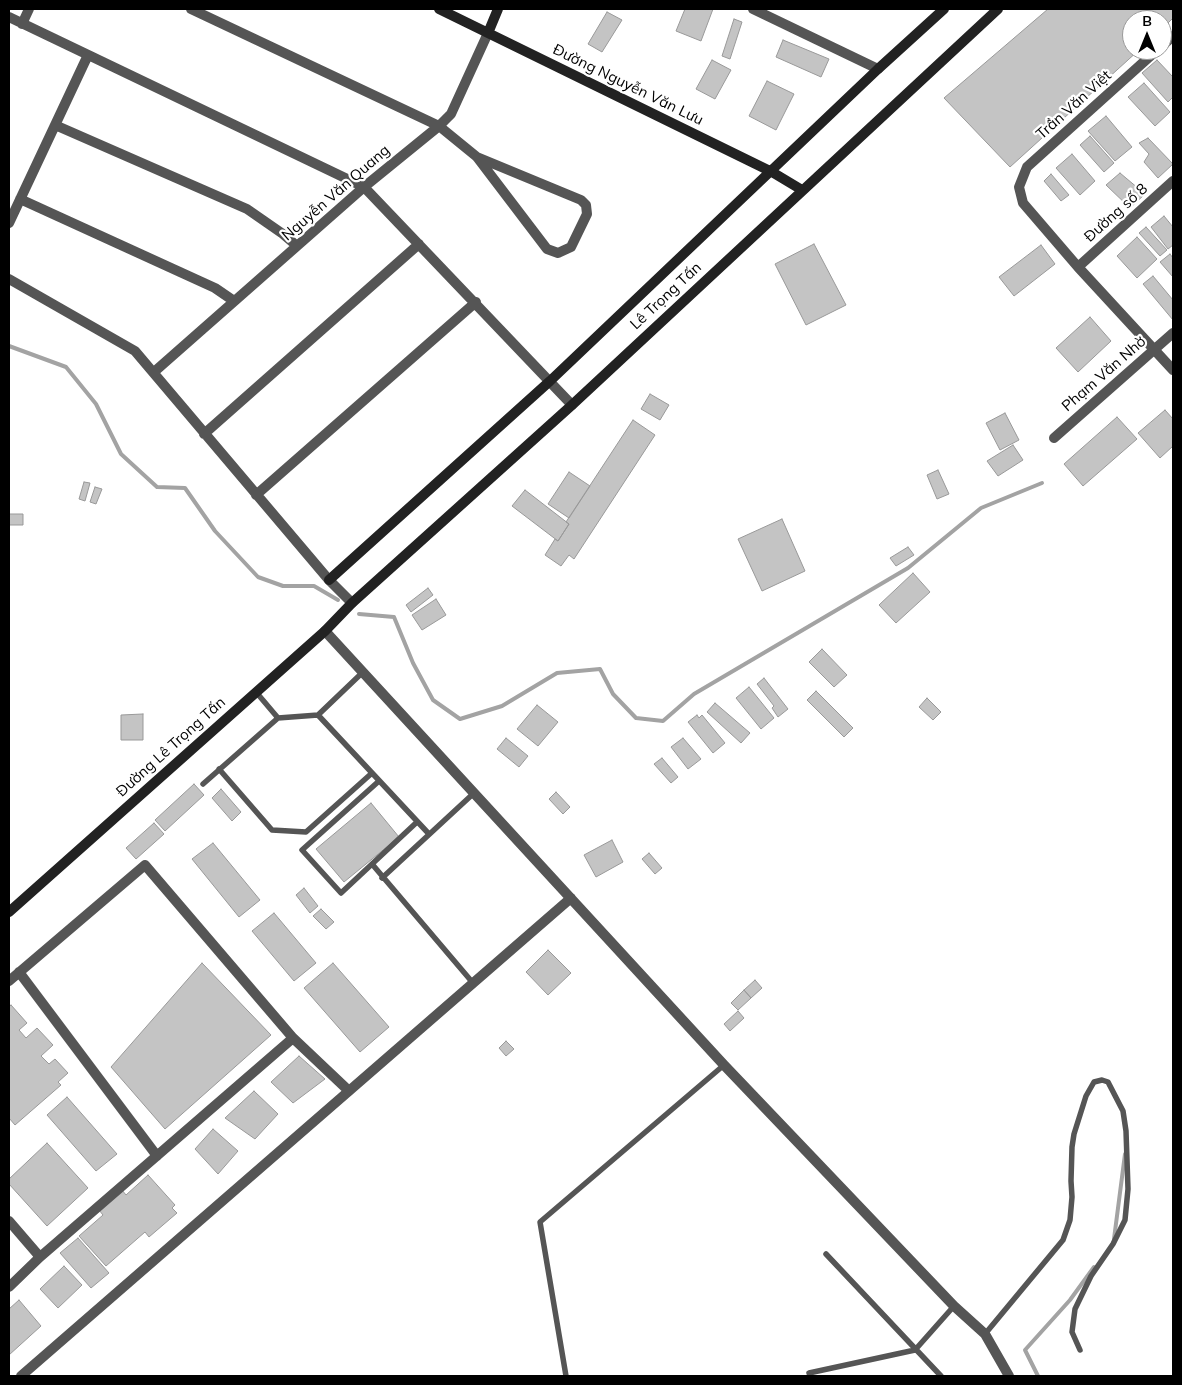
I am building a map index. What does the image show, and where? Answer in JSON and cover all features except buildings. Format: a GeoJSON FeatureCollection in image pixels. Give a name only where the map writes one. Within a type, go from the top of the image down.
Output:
{"type":"FeatureCollection","features":[{"type":"Feature","properties":{"kind":"street"},"geometry":{"type":"LineString","coordinates":[[22,24],[29,9]]}},
{"type":"Feature","properties":{"kind":"street"},"geometry":{"type":"LineString","coordinates":[[191,9],[439,126],[477,157],[547,249],[558,253],[571,246],[587,214],[586,205],[581,200],[477,157]]}},
{"type":"Feature","properties":{"kind":"street","name":"Đường Nguyễn Văn Lưu"},"geometry":{"type":"LineString","coordinates":[[439,9],[772,172],[802,190]]}},
{"type":"Feature","properties":{"kind":"street","name":"Nguyễn Văn Quang"},"geometry":{"type":"LineString","coordinates":[[154,372],[364,187],[451,114],[498,9]]}},
{"type":"Feature","properties":{"kind":"street"},"geometry":{"type":"LineString","coordinates":[[753,9],[878,69]]}},
{"type":"Feature","properties":{"kind":"street","name":"Lê Trọng Tấn"},"geometry":{"type":"LineString","coordinates":[[329,580],[550,382],[878,69],[944,9]]}},
{"type":"Feature","properties":{"kind":"street","name":"Lê Trọng Tấn"},"geometry":{"type":"LineString","coordinates":[[352,603],[572,405],[998,9]]}},
{"type":"Feature","properties":{"kind":"street"},"geometry":{"type":"LineString","coordinates":[[9,18],[364,187],[476,302],[572,405]]}},
{"type":"Feature","properties":{"kind":"street"},"geometry":{"type":"LineString","coordinates":[[9,223],[88,55]]}},
{"type":"Feature","properties":{"kind":"street","name":"Trần Văn Việt"},"geometry":{"type":"LineString","coordinates":[[1078,268],[1023,203],[1019,187],[1027,167],[1146,60]]}},
{"type":"Feature","properties":{"kind":"street"},"geometry":{"type":"LineString","coordinates":[[55,125],[247,209],[297,246]]}},
{"type":"Feature","properties":{"kind":"street","name":"Đường số 8"},"geometry":{"type":"LineString","coordinates":[[1078,268],[1173,181]]}},
{"type":"Feature","properties":{"kind":"street"},"geometry":{"type":"LineString","coordinates":[[20,199],[215,288],[234,301]]}},
{"type":"Feature","properties":{"kind":"street"},"geometry":{"type":"LineString","coordinates":[[204,434],[419,244]]}},
{"type":"Feature","properties":{"kind":"street"},"geometry":{"type":"LineString","coordinates":[[1078,268],[1173,370]]}},
{"type":"Feature","properties":{"kind":"street"},"geometry":{"type":"LineString","coordinates":[[9,279],[135,351],[329,580],[352,603]]}},
{"type":"Feature","properties":{"kind":"street"},"geometry":{"type":"LineString","coordinates":[[256,495],[476,302]]}},
{"type":"Feature","properties":{"kind":"street","name":"Phạm Văn Nhờ"},"geometry":{"type":"LineString","coordinates":[[1054,438],[1173,333]]}},
{"type":"Feature","properties":{"kind":"street","name":"Đường Lê Trọng Tấn"},"geometry":{"type":"LineString","coordinates":[[9,912],[325,631],[352,603]]}},
{"type":"Feature","properties":{"kind":"street"},"geometry":{"type":"LineString","coordinates":[[325,631],[724,1065],[954,1306],[985,1334],[1009,1376]]}},
{"type":"Feature","properties":{"kind":"street"},"geometry":{"type":"LineString","coordinates":[[9,981],[145,866],[293,1038],[349,1091]]}},
{"type":"Feature","properties":{"kind":"street"},"geometry":{"type":"LineString","coordinates":[[21,1376],[571,898]]}},
{"type":"Feature","properties":{"kind":"street"},"geometry":{"type":"LineString","coordinates":[[19,972],[157,1156]]}},
{"type":"Feature","properties":{"kind":"street"},"geometry":{"type":"LineString","coordinates":[[9,1287],[40,1257],[293,1038]]}},
{"type":"Feature","properties":{"kind":"street"},"geometry":{"type":"LineString","coordinates":[[9,1221],[40,1257]]}},
{"type":"Feature","properties":{"kind":"lane"},"geometry":{"type":"LineString","coordinates":[[203,784],[278,718],[318,715],[363,672]]}},
{"type":"Feature","properties":{"kind":"lane"},"geometry":{"type":"LineString","coordinates":[[256,692],[278,718]]}},
{"type":"Feature","properties":{"kind":"lane"},"geometry":{"type":"LineString","coordinates":[[318,715],[429,834]]}},
{"type":"Feature","properties":{"kind":"lane"},"geometry":{"type":"LineString","coordinates":[[220,769],[272,830],[306,832],[372,773]]}},
{"type":"Feature","properties":{"kind":"lane"},"geometry":{"type":"LineString","coordinates":[[379,781],[302,850],[341,893],[417,822]]}},
{"type":"Feature","properties":{"kind":"lane"},"geometry":{"type":"LineString","coordinates":[[382,878],[474,793]]}},
{"type":"Feature","properties":{"kind":"lane"},"geometry":{"type":"LineString","coordinates":[[372,864],[473,983]]}},
{"type":"Feature","properties":{"kind":"lane"},"geometry":{"type":"LineString","coordinates":[[566,1376],[540,1222],[724,1065]]}},
{"type":"Feature","properties":{"kind":"lane"},"geometry":{"type":"LineString","coordinates":[[985,1334],[1063,1240],[1070,1220],[1074,1134],[1086,1096],[1094,1082],[1102,1080],[1108,1082],[1123,1112],[1126,1131],[1128,1189],[1125,1220],[1113,1244],[1091,1276],[1075,1309],[1072,1332],[1080,1350]]}},
{"type":"Feature","properties":{"kind":"lane"},"geometry":{"type":"LineString","coordinates":[[826,1254],[941,1376]]}},
{"type":"Feature","properties":{"kind":"lane"},"geometry":{"type":"LineString","coordinates":[[810,1376],[809,1373],[915,1350],[954,1306]]}},
{"type":"Feature","properties":{"kind":"waterway"},"geometry":{"type":"LineString","coordinates":[[9,346],[66,367],[96,404],[121,454],[157,487],[185,488],[215,531],[258,577],[283,586],[314,586],[338,600]]}},
{"type":"Feature","properties":{"kind":"waterway"},"geometry":{"type":"LineString","coordinates":[[359,614],[394,617],[413,663],[433,700],[460,719],[502,706],[557,673],[600,669],[613,694],[636,718],[663,721],[694,694],[908,568],[981,508],[1042,483]]}},
{"type":"Feature","properties":{"kind":"waterway"},"geometry":{"type":"LineString","coordinates":[[1114,1239],[1125,1154]]}},
{"type":"Feature","properties":{"kind":"waterway"},"geometry":{"type":"LineString","coordinates":[[1038,1376],[1025,1350],[1070,1300],[1094,1267]]}}]}
